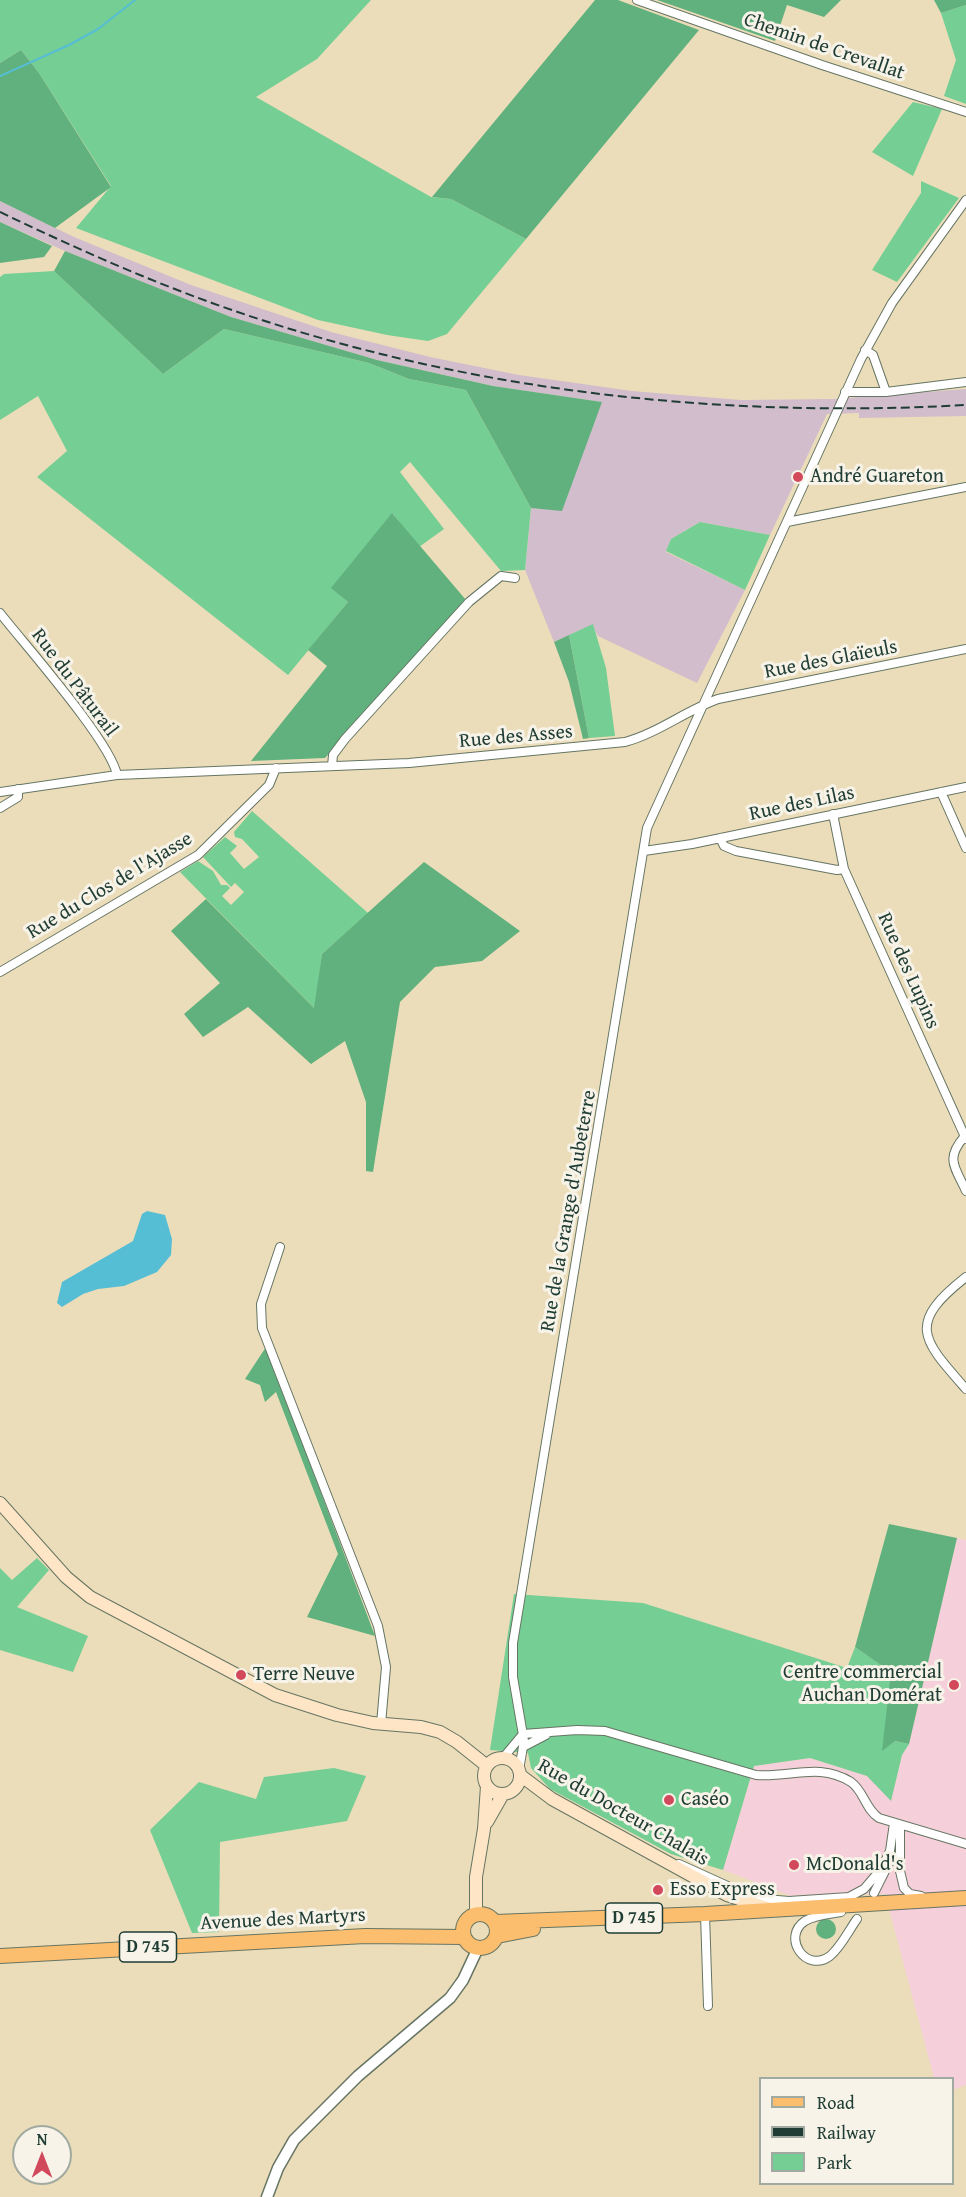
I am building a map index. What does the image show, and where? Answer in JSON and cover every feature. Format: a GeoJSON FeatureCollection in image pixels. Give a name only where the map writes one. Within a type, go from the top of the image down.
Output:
{"type":"FeatureCollection","features":[{"type":"Feature","properties":{"kind":"main road"},"geometry":{"type":"LineString","coordinates":[[0,1503],[66,1577],[90,1597],[275,1695],[337,1715],[381,1724],[421,1727],[440,1732],[458,1742],[487,1766]]}},
{"type":"Feature","properties":{"kind":"main road"},"geometry":{"type":"LineString","coordinates":[[476,1914],[487,1915],[496,1929],[487,1947],[478,1948],[469,1944],[464,1931],[476,1914],[476,1878],[484,1828],[487,1786],[484,1774],[487,1766],[495,1760],[503,1758],[514,1762],[520,1773],[514,1790],[503,1794],[494,1792],[487,1786]]}},
{"type":"Feature","properties":{"kind":"main road","name":"Rue du Docteur Chalais"},"geometry":{"type":"LineString","coordinates":[[520,1773],[552,1799],[727,1895],[773,1910]]}},
{"type":"Feature","properties":{"kind":"main road"},"geometry":{"type":"LineString","coordinates":[[484,1828],[503,1794]]}},
{"type":"Feature","properties":{"kind":"main road","name":"D 745"},"geometry":{"type":"LineString","coordinates":[[705,1917],[966,1896]]}},
{"type":"Feature","properties":{"kind":"main road","name":"D 745"},"geometry":{"type":"LineString","coordinates":[[496,1929],[966,1905]]}},
{"type":"Feature","properties":{"kind":"main road","name":"Avenue des Martyrs"},"geometry":{"type":"LineString","coordinates":[[0,1956],[464,1931]]}},
{"type":"Feature","properties":{"kind":"street","name":"Chemin de Crevallat"},"geometry":{"type":"LineString","coordinates":[[637,0],[822,65],[966,111]]}},
{"type":"Feature","properties":{"kind":"street"},"geometry":{"type":"LineString","coordinates":[[704,704],[865,350],[892,303],[966,200]]}},
{"type":"Feature","properties":{"kind":"street"},"geometry":{"type":"LineString","coordinates":[[865,350],[873,355],[886,392]]}},
{"type":"Feature","properties":{"kind":"street"},"geometry":{"type":"LineString","coordinates":[[845,392],[886,392],[966,382]]}},
{"type":"Feature","properties":{"kind":"street"},"geometry":{"type":"LineString","coordinates":[[787,522],[966,487]]}},
{"type":"Feature","properties":{"kind":"street"},"geometry":{"type":"LineString","coordinates":[[332,765],[333,755],[345,739],[469,602],[501,576],[515,578]]}},
{"type":"Feature","properties":{"kind":"street","name":"Rue du Pâturail"},"geometry":{"type":"LineString","coordinates":[[0,613],[95,734],[115,766],[117,775]]}},
{"type":"Feature","properties":{"kind":"street","name":"Rue des Glaïeuls"},"geometry":{"type":"LineString","coordinates":[[704,704],[966,649]]}},
{"type":"Feature","properties":{"kind":"street","name":"Rue des Asses"},"geometry":{"type":"LineString","coordinates":[[0,792],[117,775],[409,763],[625,742],[640,738],[704,704]]}},
{"type":"Feature","properties":{"kind":"street","name":"Rue de la Grange d'Aubeterre"},"geometry":{"type":"LineString","coordinates":[[520,1773],[523,1734],[513,1677],[513,1642],[644,850],[651,817],[704,704]]}},
{"type":"Feature","properties":{"kind":"street","name":"Rue du Clos de l'Ajasse"},"geometry":{"type":"LineString","coordinates":[[0,972],[198,855],[269,785],[276,768]]}},
{"type":"Feature","properties":{"kind":"street","name":"Rue des Lilas"},"geometry":{"type":"LineString","coordinates":[[644,850],[720,838],[966,787]]}},
{"type":"Feature","properties":{"kind":"street"},"geometry":{"type":"LineString","coordinates":[[0,808],[18,797],[18,789]]}},
{"type":"Feature","properties":{"kind":"street"},"geometry":{"type":"LineString","coordinates":[[941,792],[966,848]]}},
{"type":"Feature","properties":{"kind":"street","name":"Rue des Lupins"},"geometry":{"type":"LineString","coordinates":[[833,814],[844,869],[965,1138]]}},
{"type":"Feature","properties":{"kind":"street"},"geometry":{"type":"LineString","coordinates":[[720,838],[724,846],[736,851],[837,870],[844,869]]}},
{"type":"Feature","properties":{"kind":"street"},"geometry":{"type":"LineString","coordinates":[[965,1138],[955,1148],[952,1157],[966,1191]]}},
{"type":"Feature","properties":{"kind":"street"},"geometry":{"type":"LineString","coordinates":[[280,1247],[261,1304],[262,1328],[378,1626],[386,1667],[381,1724]]}},
{"type":"Feature","properties":{"kind":"street"},"geometry":{"type":"LineString","coordinates":[[966,1277],[940,1298],[928,1322],[931,1345],[966,1389]]}},
{"type":"Feature","properties":{"kind":"street"},"geometry":{"type":"LineString","coordinates":[[503,1758],[523,1734],[549,1734],[577,1730],[605,1731],[756,1775],[771,1776],[815,1770],[834,1774],[853,1784],[870,1812],[897,1824],[966,1844]]}},
{"type":"Feature","properties":{"kind":"street"},"geometry":{"type":"LineString","coordinates":[[523,1747],[549,1734]]}},
{"type":"Feature","properties":{"kind":"street"},"geometry":{"type":"LineString","coordinates":[[874,1893],[888,1866],[897,1824]]}},
{"type":"Feature","properties":{"kind":"street"},"geometry":{"type":"LineString","coordinates":[[897,1824],[900,1871],[907,1892],[920,1896],[966,1896]]}},
{"type":"Feature","properties":{"kind":"street"},"geometry":{"type":"LineString","coordinates":[[659,1857],[691,1868],[719,1884],[746,1895],[789,1901],[858,1894],[882,1868],[890,1851]]}},
{"type":"Feature","properties":{"kind":"street"},"geometry":{"type":"LineString","coordinates":[[841,1912],[814,1917],[802,1923],[795,1938],[797,1949],[802,1956],[816,1960],[829,1956],[857,1918]]}},
{"type":"Feature","properties":{"kind":"street"},"geometry":{"type":"LineString","coordinates":[[705,1917],[708,2006]]}},
{"type":"Feature","properties":{"kind":"street"},"geometry":{"type":"LineString","coordinates":[[267,2197],[282,2159],[294,2140],[366,2068],[450,1998],[463,1980],[478,1948]]}},
{"type":"Feature","properties":{"kind":"shaded area"},"geometry":{"type":"Polygon","coordinates":[[[0,201],[74,237],[191,285],[331,332],[430,357],[519,375],[632,391],[741,400],[834,399],[966,389],[966,416],[859,418],[859,413],[827,414],[770,535],[700,522],[671,539],[666,552],[745,590],[697,683],[598,636],[592,625],[554,642],[525,570],[531,508],[562,510],[601,402],[493,386],[377,360],[231,317],[65,251],[0,222],[0,201]]]}},
{"type":"Feature","properties":{"kind":"shaded area"},"geometry":{"type":"Polygon","coordinates":[[[957,1538],[966,1540],[966,2085],[954,2090],[954,2077],[934,2077],[885,1894],[791,1896],[723,1870],[754,1766],[810,1758],[867,1776],[891,1800],[902,1755],[909,1743],[957,1538]]]}},
{"type":"Feature","properties":{"kind":"green space"},"geometry":{"type":"Polygon","coordinates":[[[0,0],[371,0],[317,59],[256,97],[431,197],[451,199],[526,239],[447,334],[428,341],[318,320],[76,228],[111,186],[39,73],[21,50],[0,63],[0,0]]]}},
{"type":"Feature","properties":{"kind":"green space"},"geometry":{"type":"Polygon","coordinates":[[[595,0],[618,0],[699,30],[526,239],[451,199],[432,197],[595,0]]]}},
{"type":"Feature","properties":{"kind":"green space"},"geometry":{"type":"Polygon","coordinates":[[[657,0],[841,0],[824,17],[787,5],[775,41],[657,0]]]}},
{"type":"Feature","properties":{"kind":"green space"},"geometry":{"type":"Polygon","coordinates":[[[934,0],[966,0],[966,5],[941,13],[934,0]]]}},
{"type":"Feature","properties":{"kind":"green space"},"geometry":{"type":"Polygon","coordinates":[[[966,5],[966,104],[944,96],[956,60],[941,13],[966,5]]]}},
{"type":"Feature","properties":{"kind":"green space"},"geometry":{"type":"Polygon","coordinates":[[[21,50],[39,73],[111,187],[55,228],[0,201],[0,63],[21,50]]]}},
{"type":"Feature","properties":{"kind":"green space"},"geometry":{"type":"Polygon","coordinates":[[[913,102],[942,109],[913,176],[872,152],[913,102]]]}},
{"type":"Feature","properties":{"kind":"green space"},"geometry":{"type":"Polygon","coordinates":[[[921,181],[959,198],[897,282],[872,270],[921,193],[921,181]]]}},
{"type":"Feature","properties":{"kind":"green space"},"geometry":{"type":"Polygon","coordinates":[[[0,222],[52,246],[44,257],[0,263],[0,222]]]}},
{"type":"Feature","properties":{"kind":"green space"},"geometry":{"type":"Polygon","coordinates":[[[65,251],[231,317],[377,360],[493,386],[602,402],[562,511],[531,508],[466,390],[409,379],[369,363],[224,329],[163,374],[54,271],[65,251]]]}},
{"type":"Feature","properties":{"kind":"green space"},"geometry":{"type":"Polygon","coordinates":[[[54,271],[163,374],[224,329],[369,363],[409,379],[466,390],[531,508],[525,570],[501,571],[410,462],[400,472],[444,529],[419,547],[393,514],[332,588],[348,602],[288,675],[37,477],[67,451],[38,396],[0,420],[0,277],[4,274],[54,271]]]}},
{"type":"Feature","properties":{"kind":"green space"},"geometry":{"type":"Polygon","coordinates":[[[392,513],[466,600],[325,758],[251,761],[327,666],[308,650],[348,602],[331,588],[392,513]]]}},
{"type":"Feature","properties":{"kind":"green space"},"geometry":{"type":"Polygon","coordinates":[[[700,522],[770,535],[745,590],[666,551],[671,539],[700,522]]]}},
{"type":"Feature","properties":{"kind":"green space"},"geometry":{"type":"Polygon","coordinates":[[[593,624],[606,668],[615,736],[589,738],[569,635],[593,624]]]}},
{"type":"Feature","properties":{"kind":"green space"},"geometry":{"type":"Polygon","coordinates":[[[569,635],[589,738],[583,739],[569,682],[554,642],[569,635]]]}},
{"type":"Feature","properties":{"kind":"green space"},"geometry":{"type":"Polygon","coordinates":[[[252,811],[368,913],[322,954],[315,1009],[180,872],[198,861],[213,871],[221,885],[227,885],[230,888],[222,896],[231,905],[244,892],[235,883],[231,887],[203,857],[225,837],[237,846],[230,853],[244,869],[259,857],[242,839],[235,837],[234,832],[252,811]]]}},
{"type":"Feature","properties":{"kind":"green space"},"geometry":{"type":"Polygon","coordinates":[[[424,862],[520,931],[482,961],[435,967],[400,1002],[373,1172],[366,1171],[366,1102],[345,1041],[311,1064],[248,1007],[203,1037],[184,1014],[220,983],[171,931],[206,899],[314,1008],[322,954],[424,862]]]}},
{"type":"Feature","properties":{"kind":"green space"},"geometry":{"type":"Polygon","coordinates":[[[266,1347],[375,1636],[307,1617],[338,1554],[276,1392],[265,1402],[260,1385],[245,1379],[266,1347]]]}},
{"type":"Feature","properties":{"kind":"green space"},"geometry":{"type":"Polygon","coordinates":[[[889,1524],[957,1538],[909,1744],[895,1741],[882,1751],[891,1672],[855,1647],[889,1524]]]}},
{"type":"Feature","properties":{"kind":"green space"},"geometry":{"type":"Polygon","coordinates":[[[37,1558],[49,1570],[17,1607],[88,1636],[73,1672],[0,1650],[0,1568],[12,1580],[37,1558]]]}},
{"type":"Feature","properties":{"kind":"green space"},"geometry":{"type":"Polygon","coordinates":[[[514,1594],[643,1603],[847,1668],[855,1647],[892,1672],[884,1748],[895,1741],[909,1744],[902,1755],[891,1801],[867,1776],[810,1758],[754,1766],[723,1870],[671,1854],[550,1789],[531,1768],[528,1753],[490,1750],[514,1594]]]}},
{"type":"Feature","properties":{"kind":"green space"},"geometry":{"type":"Polygon","coordinates":[[[334,1768],[366,1776],[347,1821],[220,1842],[219,1932],[192,1933],[150,1830],[199,1782],[256,1799],[264,1777],[334,1768]]]}},
{"type":"Feature","properties":{"kind":"green space"},"geometry":{"type":"Polygon","coordinates":[[[826,1919],[833,1922],[836,1929],[833,1936],[826,1939],[819,1936],[816,1929],[819,1922],[826,1919]]]}},
{"type":"Feature","properties":{"kind":"water"},"geometry":{"type":"Polygon","coordinates":[[[147,1211],[165,1215],[172,1239],[171,1255],[157,1272],[124,1286],[98,1289],[83,1294],[62,1307],[57,1303],[62,1282],[133,1241],[142,1214],[147,1211]]]}},
{"type":"Feature","properties":{"kind":"waterway"},"geometry":{"type":"LineString","coordinates":[[0,76],[69,45],[98,29],[135,0]]}},
{"type":"Feature","properties":{"kind":"railway"},"geometry":{"type":"LineString","coordinates":[[0,212],[105,260],[212,303],[303,333],[396,358],[489,377],[584,392],[679,402],[774,407],[870,408],[966,405]]}},
{"type":"Feature","properties":{"kind":"place","name":"André Guareton"},"geometry":{"type":"Point","coordinates":[798,477]}},
{"type":"Feature","properties":{"kind":"place","name":"Terre Neuve"},"geometry":{"type":"Point","coordinates":[241,1675]}},
{"type":"Feature","properties":{"kind":"place","name":"Centre commercial Auchan Domérat"},"geometry":{"type":"Point","coordinates":[954,1685]}},
{"type":"Feature","properties":{"kind":"place","name":"Caséo"},"geometry":{"type":"Point","coordinates":[669,1800]}},
{"type":"Feature","properties":{"kind":"place","name":"McDonald's"},"geometry":{"type":"Point","coordinates":[794,1865]}},
{"type":"Feature","properties":{"kind":"place","name":"Esso Express"},"geometry":{"type":"Point","coordinates":[658,1890]}}]}
